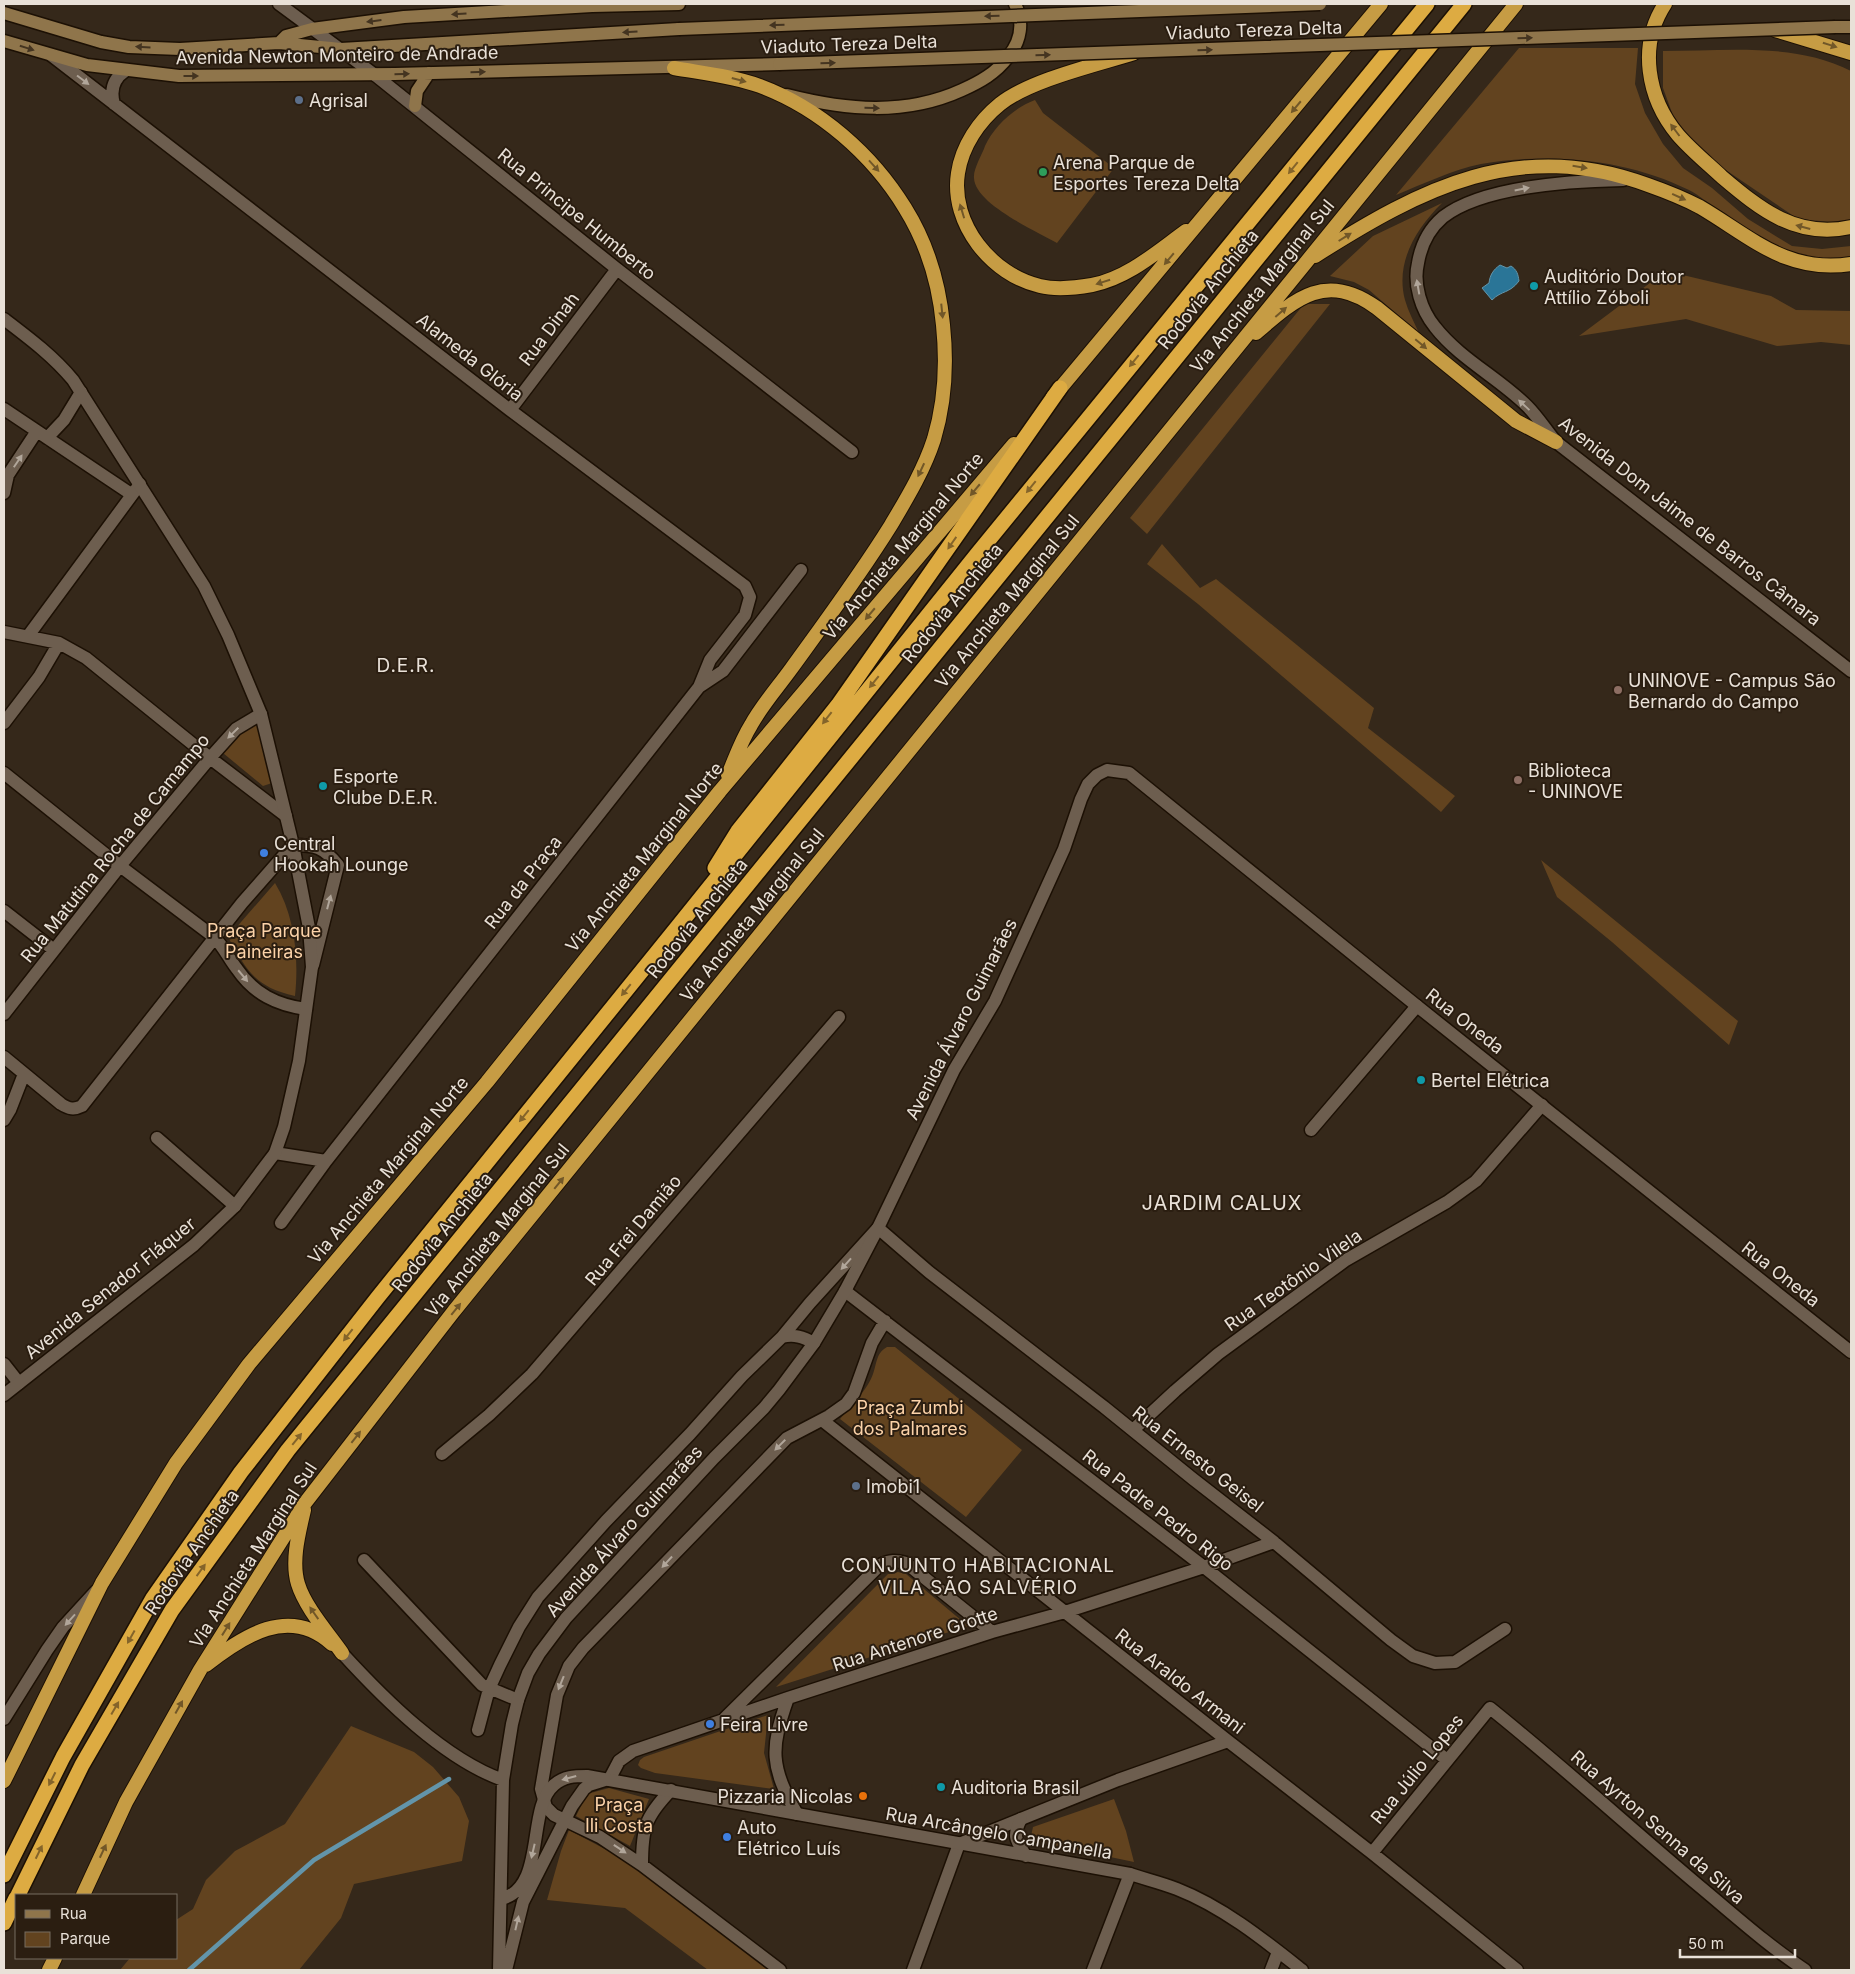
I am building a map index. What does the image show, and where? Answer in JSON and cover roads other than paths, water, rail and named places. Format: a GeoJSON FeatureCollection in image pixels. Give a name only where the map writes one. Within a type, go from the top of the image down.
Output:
{"type":"FeatureCollection","features":[{"type":"Feature","properties":{"kind":"highway","name":"Via Anchieta Marginal Norte"},"geometry":{"type":"LineString","coordinates":[[4,1781],[102,1583],[176,1463],[248,1364],[486,1082],[720,791],[1381,4]]}},
{"type":"Feature","properties":{"kind":"highway","name":"Rodovia Anchieta"},"geometry":{"type":"LineString","coordinates":[[4,1875],[63,1757],[153,1598],[241,1472],[378,1297],[978,552],[1426,4]]}},
{"type":"Feature","properties":{"kind":"highway","name":"Rodovia Anchieta"},"geometry":{"type":"LineString","coordinates":[[18,1894],[82,1765],[172,1610],[288,1450],[1464,4]]}},
{"type":"Feature","properties":{"kind":"highway","name":"Via Anchieta Marginal Sul"},"geometry":{"type":"LineString","coordinates":[[83,1894],[126,1802],[200,1670],[307,1500],[454,1312],[1516,4]]}},
{"type":"Feature","properties":{"kind":"highway"},"geometry":{"type":"LineString","coordinates":[[1490,35],[1527,4]]}},
{"type":"Feature","properties":{"kind":"highway"},"geometry":{"type":"LineString","coordinates":[[1665,4],[1652,30],[1648,50],[1649,68],[1657,99],[1666,118],[1678,135],[1730,183],[1778,217],[1802,228],[1812,230],[1835,230],[1851,227]]}},
{"type":"Feature","properties":{"kind":"highway"},"geometry":{"type":"LineString","coordinates":[[1774,30],[1851,53]]}},
{"type":"Feature","properties":{"kind":"highway"},"geometry":{"type":"LineString","coordinates":[[1138,52],[1029,88],[1001,104],[982,122],[967,144],[961,159],[957,188],[963,216],[985,254],[1004,270],[1026,282],[1053,288],[1080,287],[1106,281],[1133,268],[1203,218]]}},
{"type":"Feature","properties":{"kind":"highway"},"geometry":{"type":"LineString","coordinates":[[674,68],[733,78],[772,91],[824,121],[858,149],[887,180],[910,216],[934,270],[941,301],[945,338],[945,380],[941,409],[933,440],[922,469],[907,499],[866,565],[750,725],[720,791]]}},
{"type":"Feature","properties":{"kind":"highway"},"geometry":{"type":"LineString","coordinates":[[1304,264],[1398,206],[1436,190],[1488,173],[1515,167],[1558,165],[1576,166],[1634,180],[1678,197],[1699,207],[1759,245],[1786,258],[1809,265],[1834,266],[1851,264]]}},
{"type":"Feature","properties":{"kind":"highway"},"geometry":{"type":"LineString","coordinates":[[1220,368],[1286,307],[1299,299],[1329,291],[1352,293],[1377,308],[1516,421],[1556,442]]}},
{"type":"Feature","properties":{"kind":"highway"},"geometry":{"type":"LineString","coordinates":[[679,925],[738,831],[838,705],[1060,388]]}},
{"type":"Feature","properties":{"kind":"highway"},"geometry":{"type":"LineString","coordinates":[[307,1500],[297,1551],[296,1578],[302,1595],[342,1653]]}},
{"type":"Feature","properties":{"kind":"highway"},"geometry":{"type":"LineString","coordinates":[[200,1670],[247,1637],[269,1627],[292,1626],[311,1631],[328,1640],[342,1653]]}},
{"type":"Feature","properties":{"kind":"highway","name":"Rodovia Anchieta"},"geometry":{"type":"LineString","coordinates":[[4,1923],[15,1901]]}},
{"type":"Feature","properties":{"kind":"main road","name":"Avenida Newton Monteiro de Andrade"},"geometry":{"type":"LineString","coordinates":[[279,43],[286,36],[312,29],[404,17],[497,8],[680,4]]}},
{"type":"Feature","properties":{"kind":"main road"},"geometry":{"type":"LineString","coordinates":[[772,91],[816,102],[867,109],[890,108],[941,98],[991,75],[1008,58],[1016,45],[1021,29],[1015,4]]}},
{"type":"Feature","properties":{"kind":"main road","name":"Viaduto Tereza Delta"},"geometry":{"type":"LineString","coordinates":[[365,47],[679,29],[1320,4]]}},
{"type":"Feature","properties":{"kind":"main road","name":"Avenida Newton Monteiro de Andrade"},"geometry":{"type":"LineString","coordinates":[[4,13],[101,42],[129,47],[180,49],[279,43],[340,49],[365,47]]}},
{"type":"Feature","properties":{"kind":"main road","name":"Viaduto Tereza Delta"},"geometry":{"type":"LineString","coordinates":[[674,68],[1851,27]]}},
{"type":"Feature","properties":{"kind":"main road","name":"Avenida Newton Monteiro de Andrade"},"geometry":{"type":"LineString","coordinates":[[4,41],[87,65],[179,76],[674,68]]}},
{"type":"Feature","properties":{"kind":"main road"},"geometry":{"type":"LineString","coordinates":[[415,106],[417,91],[429,73]]}},
{"type":"Feature","properties":{"kind":"street","name":"Rua Principe Humberto"},"geometry":{"type":"LineString","coordinates":[[279,4],[415,106],[617,269],[852,452]]}},
{"type":"Feature","properties":{"kind":"street","name":"Alameda Glória"},"geometry":{"type":"LineString","coordinates":[[51,56],[510,410],[745,586],[750,597],[744,615],[710,660],[699,686]]}},
{"type":"Feature","properties":{"kind":"street"},"geometry":{"type":"LineString","coordinates":[[114,104],[112,93],[114,83],[125,71]]}},
{"type":"Feature","properties":{"kind":"street","name":"Avenida Dom Jaime de Barros Câmara"},"geometry":{"type":"LineString","coordinates":[[1634,180],[1552,184],[1504,193],[1462,205],[1442,218],[1427,235],[1417,267],[1421,300],[1429,320],[1448,342],[1527,406],[1556,442],[1851,671]]}},
{"type":"Feature","properties":{"kind":"street","name":"Rua Dinah"},"geometry":{"type":"LineString","coordinates":[[510,410],[617,269]]}},
{"type":"Feature","properties":{"kind":"street"},"geometry":{"type":"LineString","coordinates":[[4,319],[55,360],[73,380],[204,586],[228,636],[262,714],[293,846],[309,928],[312,967]]}},
{"type":"Feature","properties":{"kind":"street"},"geometry":{"type":"LineString","coordinates":[[4,493],[8,475],[42,435],[64,420],[81,392]]}},
{"type":"Feature","properties":{"kind":"street"},"geometry":{"type":"LineString","coordinates":[[4,409],[131,494]]}},
{"type":"Feature","properties":{"kind":"street"},"geometry":{"type":"LineString","coordinates":[[28,636],[140,484]]}},
{"type":"Feature","properties":{"kind":"street","name":"Rua da Praça"},"geometry":{"type":"LineString","coordinates":[[280,1223],[326,1161],[699,686],[723,671],[801,570]]}},
{"type":"Feature","properties":{"kind":"street"},"geometry":{"type":"LineString","coordinates":[[4,632],[59,643],[86,658],[210,758],[286,816]]}},
{"type":"Feature","properties":{"kind":"street"},"geometry":{"type":"LineString","coordinates":[[4,723],[39,678],[59,643]]}},
{"type":"Feature","properties":{"kind":"street","name":"Rua Matutina Rocha de Camampo"},"geometry":{"type":"LineString","coordinates":[[4,1014],[120,866],[210,758],[236,729],[262,714]]}},
{"type":"Feature","properties":{"kind":"street","name":"Avenida Álvaro Guimarães"},"geometry":{"type":"LineString","coordinates":[[499,1970],[504,1780],[507,1749],[518,1700],[528,1673],[539,1654],[561,1625],[701,1471],[764,1408],[814,1343],[845,1291],[878,1228],[954,1070],[994,1001],[1064,848],[1088,784],[1097,775],[1107,770],[1129,773]]}},
{"type":"Feature","properties":{"kind":"street"},"geometry":{"type":"LineString","coordinates":[[4,773],[120,866],[214,937],[224,948],[236,969],[254,988],[276,1002],[306,1009]]}},
{"type":"Feature","properties":{"kind":"street","name":"Rua Oneda"},"geometry":{"type":"LineString","coordinates":[[1129,773],[1416,1006],[1542,1104],[1851,1352]]}},
{"type":"Feature","properties":{"kind":"street"},"geometry":{"type":"LineString","coordinates":[[4,1057],[67,1108],[75,1109],[82,1106],[214,937],[293,846],[309,845],[326,852],[338,865],[312,967],[298,1061],[284,1127],[276,1153],[326,1161]]}},
{"type":"Feature","properties":{"kind":"street"},"geometry":{"type":"LineString","coordinates":[[4,911],[54,950]]}},
{"type":"Feature","properties":{"kind":"street"},"geometry":{"type":"LineString","coordinates":[[1311,1130],[1416,1006]]}},
{"type":"Feature","properties":{"kind":"street","name":"Rua Frei Damião"},"geometry":{"type":"LineString","coordinates":[[442,1454],[489,1415],[532,1374],[839,1017]]}},
{"type":"Feature","properties":{"kind":"street"},"geometry":{"type":"LineString","coordinates":[[4,1120],[10,1110],[24,1074]]}},
{"type":"Feature","properties":{"kind":"street","name":"Rua Teotônio Vilela"},"geometry":{"type":"LineString","coordinates":[[1133,1430],[1218,1354],[1346,1260],[1451,1199],[1476,1181],[1542,1104]]}},
{"type":"Feature","properties":{"kind":"street"},"geometry":{"type":"LineString","coordinates":[[157,1138],[235,1206]]}},
{"type":"Feature","properties":{"kind":"street","name":"Avenida Senador Fláquer"},"geometry":{"type":"LineString","coordinates":[[4,1395],[194,1245],[235,1206],[276,1153]]}},
{"type":"Feature","properties":{"kind":"street","name":"Avenida Álvaro Guimarães"},"geometry":{"type":"LineString","coordinates":[[478,1730],[489,1689],[511,1641],[538,1597],[742,1376],[782,1337],[878,1228]]}},
{"type":"Feature","properties":{"kind":"street","name":"Rua Ernesto Geisel"},"geometry":{"type":"LineString","coordinates":[[878,1228],[928,1272],[1133,1430],[1274,1542],[1390,1640],[1420,1659],[1435,1663],[1455,1662],[1504,1629]]}},
{"type":"Feature","properties":{"kind":"street","name":"Rua Padre Pedro Rigo"},"geometry":{"type":"LineString","coordinates":[[845,1291],[1204,1567],[1447,1760]]}},
{"type":"Feature","properties":{"kind":"street"},"geometry":{"type":"LineString","coordinates":[[780,1970],[642,1865],[600,1837],[551,1813],[544,1803],[541,1789],[557,1695],[562,1681],[576,1656],[787,1438],[822,1420],[846,1404],[854,1393],[872,1343],[885,1321]]}},
{"type":"Feature","properties":{"kind":"street"},"geometry":{"type":"LineString","coordinates":[[782,1337],[793,1335],[814,1343]]}},
{"type":"Feature","properties":{"kind":"street"},"geometry":{"type":"LineString","coordinates":[[4,1364],[19,1383]]}},
{"type":"Feature","properties":{"kind":"street","name":"Rua Araldo Armani"},"geometry":{"type":"LineString","coordinates":[[822,1420],[1372,1853],[1517,1970]]}},
{"type":"Feature","properties":{"kind":"street","name":"Rua Antenore Grotte"},"geometry":{"type":"LineString","coordinates":[[608,1780],[616,1765],[628,1754],[788,1698],[992,1632],[1065,1612],[1274,1542]]}},
{"type":"Feature","properties":{"kind":"street"},"geometry":{"type":"LineString","coordinates":[[364,1560],[476,1679],[489,1689],[518,1700]]}},
{"type":"Feature","properties":{"kind":"street"},"geometry":{"type":"LineString","coordinates":[[721,1721],[880,1565],[888,1561],[896,1560],[906,1563],[992,1632]]}},
{"type":"Feature","properties":{"kind":"street"},"geometry":{"type":"LineString","coordinates":[[4,1719],[63,1627],[102,1583]]}},
{"type":"Feature","properties":{"kind":"street"},"geometry":{"type":"LineString","coordinates":[[342,1653],[381,1695],[413,1722],[474,1767],[504,1780]]}},
{"type":"Feature","properties":{"kind":"street"},"geometry":{"type":"LineString","coordinates":[[788,1698],[778,1729],[774,1750],[778,1773],[797,1814]]}},
{"type":"Feature","properties":{"kind":"street","name":"Rua Júlio Lopes"},"geometry":{"type":"LineString","coordinates":[[1372,1853],[1490,1708]]}},
{"type":"Feature","properties":{"kind":"street","name":"Rua Ayrton Senna da Silva"},"geometry":{"type":"LineString","coordinates":[[1490,1708],[1749,1928],[1805,1970]]}},
{"type":"Feature","properties":{"kind":"street"},"geometry":{"type":"LineString","coordinates":[[913,1970],[959,1844],[1118,1780],[1228,1741]]}},
{"type":"Feature","properties":{"kind":"street","name":"Rua Arcângelo Campanella"},"geometry":{"type":"LineString","coordinates":[[544,1803],[548,1792],[553,1786],[568,1777],[587,1776],[1130,1874],[1177,1889],[1206,1902],[1238,1922],[1302,1970]]}},
{"type":"Feature","properties":{"kind":"street"},"geometry":{"type":"LineString","coordinates":[[506,1970],[523,1902],[572,1806],[589,1785],[608,1780]]}},
{"type":"Feature","properties":{"kind":"street"},"geometry":{"type":"LineString","coordinates":[[642,1865],[642,1837],[646,1824],[659,1803],[672,1790]]}},
{"type":"Feature","properties":{"kind":"street"},"geometry":{"type":"LineString","coordinates":[[500,1899],[509,1897],[523,1884],[528,1872],[544,1803]]}},
{"type":"Feature","properties":{"kind":"street"},"geometry":{"type":"LineString","coordinates":[[1021,1819],[1015,1833],[1016,1839],[1026,1856]]}},
{"type":"Feature","properties":{"kind":"street"},"geometry":{"type":"LineString","coordinates":[[1093,1970],[1130,1874]]}},
{"type":"Feature","properties":{"kind":"street"},"geometry":{"type":"LineString","coordinates":[[1271,1970],[1278,1952]]}},
{"type":"Feature","properties":{"kind":"water"},"geometry":{"type":"Polygon","coordinates":[[[1500,265],[1507,268],[1511,266],[1517,272],[1519,281],[1512,288],[1492,300],[1482,288],[1489,283],[1492,273],[1500,265]]]}},
{"type":"Feature","properties":{"kind":"waterway"},"geometry":{"type":"LineString","coordinates":[[189,1970],[314,1860],[449,1779]]}},
{"type":"Feature","properties":{"kind":"place","name":"Agrisal"},"geometry":{"type":"Point","coordinates":[299,100]}},
{"type":"Feature","properties":{"kind":"place","name":"Arena Parque de Esportes Tereza Delta"},"geometry":{"type":"Point","coordinates":[1043,172]}},
{"type":"Feature","properties":{"kind":"place","name":"Auditório Doutor Attílio Zóboli"},"geometry":{"type":"Point","coordinates":[1534,286]}},
{"type":"Feature","properties":{"kind":"place","name":"UNINOVE - Campus São Bernardo do Campo"},"geometry":{"type":"Point","coordinates":[1618,690]}},
{"type":"Feature","properties":{"kind":"place","name":"Biblioteca - UNINOVE"},"geometry":{"type":"Point","coordinates":[1518,780]}},
{"type":"Feature","properties":{"kind":"place","name":"Esporte Clube D.E.R."},"geometry":{"type":"Point","coordinates":[323,786]}},
{"type":"Feature","properties":{"kind":"place","name":"Central Hookah Lounge"},"geometry":{"type":"Point","coordinates":[264,853]}},
{"type":"Feature","properties":{"kind":"place","name":"Bertel Elétrica"},"geometry":{"type":"Point","coordinates":[1421,1080]}},
{"type":"Feature","properties":{"kind":"place","name":"Imobi1"},"geometry":{"type":"Point","coordinates":[856,1486]}},
{"type":"Feature","properties":{"kind":"place","name":"Feira Livre"},"geometry":{"type":"Point","coordinates":[710,1724]}},
{"type":"Feature","properties":{"kind":"place","name":"Auditoria Brasil"},"geometry":{"type":"Point","coordinates":[941,1787]}},
{"type":"Feature","properties":{"kind":"place","name":"Pizzaria Nicolas"},"geometry":{"type":"Point","coordinates":[863,1796]}},
{"type":"Feature","properties":{"kind":"place","name":"Auto Elétrico Luís"},"geometry":{"type":"Point","coordinates":[727,1837]}},
{"type":"Feature","properties":{"kind":"district","name":"D.E.R."},"geometry":{"type":"Point","coordinates":[406,665]}},
{"type":"Feature","properties":{"kind":"district","name":"JARDIM CALUX"},"geometry":{"type":"Point","coordinates":[1222,1203]}},
{"type":"Feature","properties":{"kind":"district","name":"CONJUNTO HABITACIONAL VILA SÃO SALVÉRIO"},"geometry":{"type":"Point","coordinates":[978,1576]}},
{"type":"Feature","properties":{"kind":"park label","name":"Praça Parque Paineiras"},"geometry":{"type":"Point","coordinates":[264,940]}},
{"type":"Feature","properties":{"kind":"park label","name":"Praça Zumbi dos Palmares"},"geometry":{"type":"Point","coordinates":[910,1417]}},
{"type":"Feature","properties":{"kind":"park label","name":"Praça Ili Costa"},"geometry":{"type":"Point","coordinates":[619,1814]}}]}
